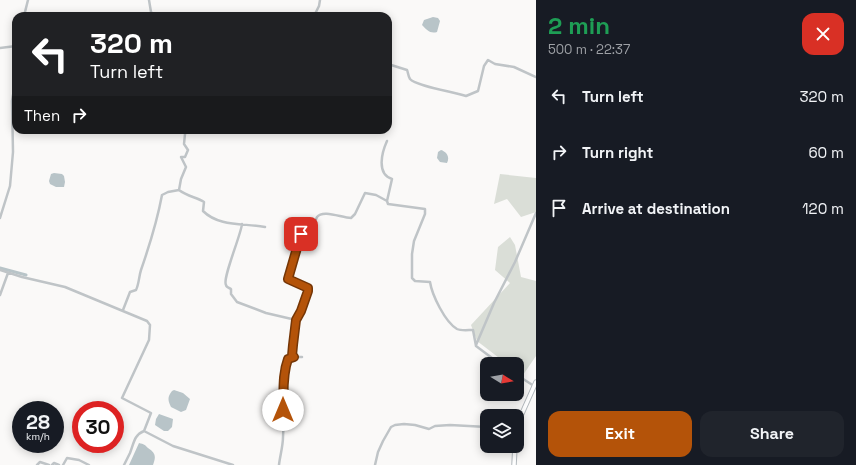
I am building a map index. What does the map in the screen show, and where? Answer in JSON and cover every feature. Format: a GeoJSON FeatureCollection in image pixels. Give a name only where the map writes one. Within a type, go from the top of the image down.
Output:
{"type":"FeatureCollection","features":[{"type":"Feature","properties":{"kind":"main road"},"geometry":{"type":"LineString","coordinates":[[524,409],[535,384]]}},
{"type":"Feature","properties":{"kind":"main road"},"geometry":{"type":"LineString","coordinates":[[514,465],[515,453]]}},
{"type":"Feature","properties":{"kind":"street"},"geometry":{"type":"LineString","coordinates":[[25,12],[28,0]]}},
{"type":"Feature","properties":{"kind":"street"},"geometry":{"type":"LineString","coordinates":[[149,0],[150,12]]}},
{"type":"Feature","properties":{"kind":"street"},"geometry":{"type":"LineString","coordinates":[[316,12],[320,0]]}},
{"type":"Feature","properties":{"kind":"street"},"geometry":{"type":"LineString","coordinates":[[0,48],[12,46]]}},
{"type":"Feature","properties":{"kind":"street"},"geometry":{"type":"LineString","coordinates":[[392,65],[407,70],[410,78],[420,85],[434,87],[466,96],[478,91],[484,66],[488,60],[495,64],[514,67],[536,77]]}},
{"type":"Feature","properties":{"kind":"street"},"geometry":{"type":"LineString","coordinates":[[0,218],[10,186],[13,152],[13,134]]}},
{"type":"Feature","properties":{"kind":"street"},"geometry":{"type":"LineString","coordinates":[[179,190],[181,179],[186,167],[181,157],[185,157],[188,150],[184,144],[185,134]]}},
{"type":"Feature","properties":{"kind":"street"},"geometry":{"type":"LineString","coordinates":[[387,141],[381,160],[384,173],[387,178],[392,179],[387,201]]}},
{"type":"Feature","properties":{"kind":"street"},"geometry":{"type":"LineString","coordinates":[[123,310],[130,292],[136,290],[138,279],[152,238],[162,195],[179,190],[189,197],[200,199],[204,202],[203,211],[209,216],[226,223],[265,227]]}},
{"type":"Feature","properties":{"kind":"street"},"geometry":{"type":"LineString","coordinates":[[294,357],[292,356],[296,320],[301,311],[308,288],[288,279],[301,234],[310,236],[318,216],[321,214],[328,213],[342,218],[351,218],[355,214],[365,193],[376,195],[387,201],[388,204],[424,209],[424,214],[414,241],[412,254],[412,278],[415,281],[430,282],[434,300],[452,326],[459,330],[473,330],[476,346],[491,357]]}},
{"type":"Feature","properties":{"kind":"street"},"geometry":{"type":"LineString","coordinates":[[476,346],[494,303],[515,262],[536,213]]}},
{"type":"Feature","properties":{"kind":"street"},"geometry":{"type":"LineString","coordinates":[[242,224],[242,232],[233,252],[225,284],[226,286],[231,289],[234,299],[237,302],[266,313],[296,320]]}},
{"type":"Feature","properties":{"kind":"street"},"geometry":{"type":"LineString","coordinates":[[0,270],[65,287],[123,310],[147,321],[150,324],[149,340],[122,398],[151,413],[144,431],[139,433],[132,444],[131,451],[124,465]]}},
{"type":"Feature","properties":{"kind":"street"},"geometry":{"type":"LineString","coordinates":[[0,295],[8,273]]}},
{"type":"Feature","properties":{"kind":"street"},"geometry":{"type":"LineString","coordinates":[[278,465],[283,437],[284,381],[286,365],[288,359],[302,357]]}},
{"type":"Feature","properties":{"kind":"street"},"geometry":{"type":"LineString","coordinates":[[524,378],[535,384]]}},
{"type":"Feature","properties":{"kind":"street"},"geometry":{"type":"LineString","coordinates":[[375,465],[378,452],[383,441],[391,427],[395,425],[415,425],[429,429],[435,426],[450,425],[480,427]]}},
{"type":"Feature","properties":{"kind":"street"},"geometry":{"type":"LineString","coordinates":[[144,431],[173,446],[233,465]]}},
{"type":"Feature","properties":{"kind":"street"},"geometry":{"type":"LineString","coordinates":[[63,465],[67,458],[79,460],[89,465]]}},
{"type":"Feature","properties":{"kind":"street"},"geometry":{"type":"LineString","coordinates":[[37,465],[40,462],[48,465]]}},
{"type":"Feature","properties":{"kind":"street"},"geometry":{"type":"LineString","coordinates":[[52,465],[54,463],[59,465]]}},
{"type":"Feature","properties":{"kind":"shaded area"},"geometry":{"type":"Polygon","coordinates":[[[433,17],[438,18],[440,21],[437,32],[429,31],[422,25],[424,20],[433,17]]]}},
{"type":"Feature","properties":{"kind":"shaded area"},"geometry":{"type":"Polygon","coordinates":[[[441,150],[447,155],[447,163],[440,162],[437,158],[438,152],[441,150]]]}},
{"type":"Feature","properties":{"kind":"shaded area"},"geometry":{"type":"Polygon","coordinates":[[[51,174],[62,174],[64,176],[64,187],[56,187],[50,184],[49,181],[51,174]]]}},
{"type":"Feature","properties":{"kind":"shaded area"},"geometry":{"type":"Polygon","coordinates":[[[500,174],[536,178],[536,212],[521,217],[507,199],[494,204],[500,174]]]}},
{"type":"Feature","properties":{"kind":"shaded area"},"geometry":{"type":"Polygon","coordinates":[[[510,237],[515,245],[521,277],[536,281],[536,356],[524,374],[524,357],[498,357],[477,341],[471,325],[510,283],[495,270],[498,247],[510,237]]]}},
{"type":"Feature","properties":{"kind":"shaded area"},"geometry":{"type":"Polygon","coordinates":[[[174,390],[183,393],[190,399],[186,410],[181,412],[171,407],[169,397],[170,393],[174,390]]]}},
{"type":"Feature","properties":{"kind":"shaded area"},"geometry":{"type":"Polygon","coordinates":[[[159,414],[173,419],[172,427],[168,431],[164,431],[155,425],[159,414]]]}},
{"type":"Feature","properties":{"kind":"shaded area"},"geometry":{"type":"Polygon","coordinates":[[[139,443],[145,445],[154,453],[155,460],[153,465],[129,465],[139,443]]]}},
{"type":"Feature","properties":{"kind":"waterway"},"geometry":{"type":"LineString","coordinates":[[0,268],[26,275]]}},
{"type":"Feature","properties":{"kind":"route"},"geometry":{"type":"LineString","coordinates":[[283,410],[286,365],[288,359],[294,357],[292,356],[296,320],[308,291],[308,288],[302,286],[298,282],[288,279],[298,245],[299,236],[301,234]]}}]}
